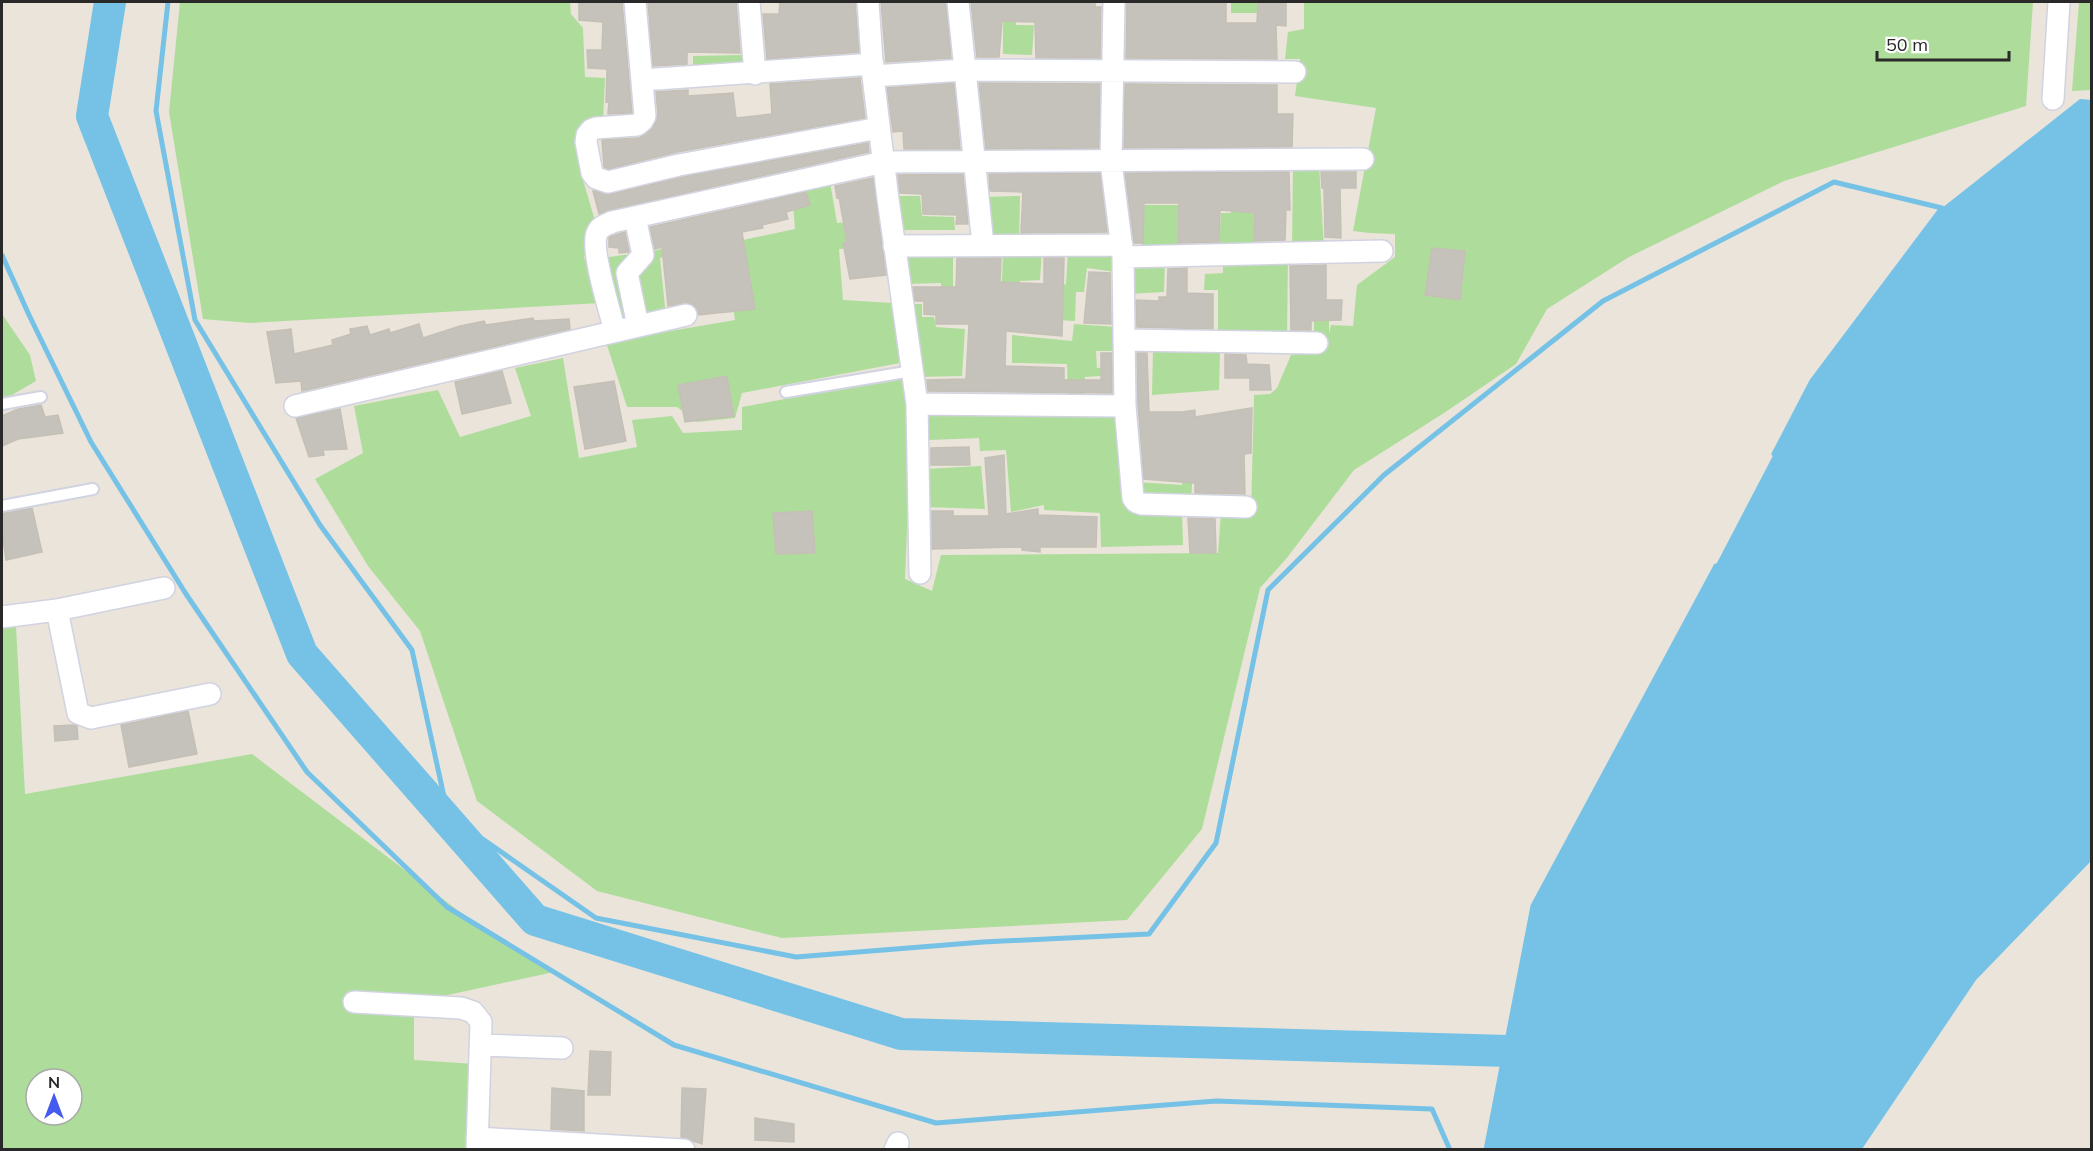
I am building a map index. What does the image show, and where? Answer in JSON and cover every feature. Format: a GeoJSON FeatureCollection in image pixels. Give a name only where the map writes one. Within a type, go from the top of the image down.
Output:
{"type":"FeatureCollection","features":[{"type":"Feature","properties":{"kind":"street"},"geometry":{"type":"LineString","coordinates":[[635,2],[645,116],[637,125],[596,128],[587,135],[586,142],[592,173],[596,178],[608,182],[679,165],[879,128]]}},
{"type":"Feature","properties":{"kind":"street"},"geometry":{"type":"LineString","coordinates":[[749,2],[755,74]]}},
{"type":"Feature","properties":{"kind":"street"},"geometry":{"type":"LineString","coordinates":[[868,2],[879,128],[917,404],[920,573]]}},
{"type":"Feature","properties":{"kind":"street"},"geometry":{"type":"LineString","coordinates":[[958,2],[983,245]]}},
{"type":"Feature","properties":{"kind":"street"},"geometry":{"type":"LineString","coordinates":[[1114,2],[1111,162],[1122,251],[1125,406],[1132,492],[1136,502],[1142,504],[1246,507]]}},
{"type":"Feature","properties":{"kind":"street"},"geometry":{"type":"LineString","coordinates":[[2053,99],[2059,2]]}},
{"type":"Feature","properties":{"kind":"street"},"geometry":{"type":"LineString","coordinates":[[642,80],[873,70],[1295,72]]}},
{"type":"Feature","properties":{"kind":"street"},"geometry":{"type":"LineString","coordinates":[[615,331],[595,250],[595,240],[601,227],[635,217],[884,162],[1363,159]]}},
{"type":"Feature","properties":{"kind":"street"},"geometry":{"type":"LineString","coordinates":[[635,217],[643,255],[627,273],[639,326]]}},
{"type":"Feature","properties":{"kind":"street"},"geometry":{"type":"LineString","coordinates":[[894,246],[983,245],[1122,251],[1382,251]]}},
{"type":"Feature","properties":{"kind":"street"},"geometry":{"type":"LineString","coordinates":[[295,406],[686,315]]}},
{"type":"Feature","properties":{"kind":"street"},"geometry":{"type":"LineString","coordinates":[[1124,340],[1317,343]]}},
{"type":"Feature","properties":{"kind":"street"},"geometry":{"type":"LineString","coordinates":[[917,404],[1125,406]]}},
{"type":"Feature","properties":{"kind":"street"},"geometry":{"type":"LineString","coordinates":[[2,617],[57,610],[164,588]]}},
{"type":"Feature","properties":{"kind":"street"},"geometry":{"type":"LineString","coordinates":[[57,610],[78,713],[91,718],[210,694]]}},
{"type":"Feature","properties":{"kind":"street"},"geometry":{"type":"LineString","coordinates":[[354,1002],[461,1008],[473,1012],[481,1022],[477,1144],[684,1149]]}},
{"type":"Feature","properties":{"kind":"street"},"geometry":{"type":"LineString","coordinates":[[481,1045],[562,1048]]}},
{"type":"Feature","properties":{"kind":"lane"},"geometry":{"type":"LineString","coordinates":[[786,392],[912,371]]}},
{"type":"Feature","properties":{"kind":"lane"},"geometry":{"type":"LineString","coordinates":[[2,404],[41,396]]}},
{"type":"Feature","properties":{"kind":"lane"},"geometry":{"type":"LineString","coordinates":[[2,506],[93,489]]}},
{"type":"Feature","properties":{"kind":"green space"},"geometry":{"type":"Polygon","coordinates":[[[180,2],[570,2],[571,14],[583,28],[585,77],[605,78],[603,121],[583,133],[583,180],[596,224],[584,257],[600,303],[250,323],[203,319],[169,112],[180,2]]]}},
{"type":"Feature","properties":{"kind":"green space"},"geometry":{"type":"Polygon","coordinates":[[[1231,2],[1257,2],[1257,13],[1231,13],[1231,2]]]}},
{"type":"Feature","properties":{"kind":"green space"},"geometry":{"type":"Polygon","coordinates":[[[1304,2],[2033,2],[2026,106],[1784,181],[1629,257],[1547,309],[1516,364],[1354,470],[1286,559],[1260,588],[1202,829],[1127,920],[782,938],[597,891],[477,801],[420,631],[368,566],[315,479],[363,453],[354,406],[438,390],[460,437],[531,416],[515,368],[563,358],[579,458],[637,447],[632,420],[672,416],[683,433],[742,430],[742,407],[904,377],[912,406],[905,579],[932,591],[941,555],[1218,553],[1221,513],[1251,514],[1254,395],[1270,394],[1277,388],[1291,355],[1326,349],[1328,339],[1314,338],[1314,303],[1322,319],[1329,321],[1329,334],[1331,325],[1353,326],[1357,285],[1395,257],[1395,234],[1353,231],[1376,108],[1295,96],[1300,59],[1285,59],[1288,32],[1304,29],[1304,2]]]}},
{"type":"Feature","properties":{"kind":"green space"},"geometry":{"type":"Polygon","coordinates":[[[2079,2],[2091,2],[2091,90],[2072,91],[2079,2]]]}},
{"type":"Feature","properties":{"kind":"green space"},"geometry":{"type":"Polygon","coordinates":[[[1003,17],[1015,17],[1016,25],[1069,26],[1034,26],[1032,55],[1003,54],[1003,17]]]}},
{"type":"Feature","properties":{"kind":"green space"},"geometry":{"type":"Polygon","coordinates":[[[744,55],[744,72],[693,74],[693,56],[744,55]]]}},
{"type":"Feature","properties":{"kind":"green space"},"geometry":{"type":"Polygon","coordinates":[[[1293,164],[1319,164],[1324,248],[1292,248],[1293,164]]]}},
{"type":"Feature","properties":{"kind":"green space"},"geometry":{"type":"Polygon","coordinates":[[[830,182],[837,223],[878,219],[877,246],[839,249],[843,300],[892,303],[900,363],[742,393],[735,418],[697,422],[677,407],[627,407],[606,342],[735,320],[724,244],[795,229],[792,192],[830,182]]]}},
{"type":"Feature","properties":{"kind":"green space"},"geometry":{"type":"Polygon","coordinates":[[[895,196],[920,196],[922,216],[954,217],[955,230],[904,230],[895,196]]]}},
{"type":"Feature","properties":{"kind":"green space"},"geometry":{"type":"Polygon","coordinates":[[[1020,196],[1019,241],[987,243],[984,197],[1020,196]]]}},
{"type":"Feature","properties":{"kind":"green space"},"geometry":{"type":"Polygon","coordinates":[[[1232,203],[1256,204],[1253,251],[1219,250],[1221,213],[1231,213],[1232,203]]]}},
{"type":"Feature","properties":{"kind":"green space"},"geometry":{"type":"Polygon","coordinates":[[[1144,205],[1182,205],[1182,253],[1141,254],[1144,205]]]}},
{"type":"Feature","properties":{"kind":"green space"},"geometry":{"type":"Polygon","coordinates":[[[690,241],[708,250],[660,258],[666,317],[641,322],[631,274],[647,253],[690,241]]]}},
{"type":"Feature","properties":{"kind":"green space"},"geometry":{"type":"Polygon","coordinates":[[[1115,249],[1115,272],[1087,268],[1084,292],[1076,292],[1075,321],[1056,320],[1059,286],[1066,284],[1068,250],[1115,249]]]}},
{"type":"Feature","properties":{"kind":"green space"},"geometry":{"type":"Polygon","coordinates":[[[1042,250],[1040,280],[1020,281],[1016,329],[1000,331],[1003,253],[1042,250]]]}},
{"type":"Feature","properties":{"kind":"green space"},"geometry":{"type":"Polygon","coordinates":[[[903,251],[953,252],[953,300],[941,299],[941,283],[909,284],[903,251]]]}},
{"type":"Feature","properties":{"kind":"green space"},"geometry":{"type":"Polygon","coordinates":[[[638,253],[634,323],[617,327],[602,258],[638,253]]]}},
{"type":"Feature","properties":{"kind":"green space"},"geometry":{"type":"Polygon","coordinates":[[[1288,257],[1287,337],[1218,336],[1218,290],[1204,290],[1205,274],[1223,273],[1223,258],[1288,257]]]}},
{"type":"Feature","properties":{"kind":"green space"},"geometry":{"type":"Polygon","coordinates":[[[1165,260],[1164,292],[1128,294],[1129,261],[1165,260]]]}},
{"type":"Feature","properties":{"kind":"green space"},"geometry":{"type":"Polygon","coordinates":[[[908,304],[922,304],[922,317],[934,317],[936,327],[965,329],[962,376],[918,377],[908,304]]]}},
{"type":"Feature","properties":{"kind":"green space"},"geometry":{"type":"Polygon","coordinates":[[[2,314],[30,355],[36,381],[12,395],[2,397],[2,314]]]}},
{"type":"Feature","properties":{"kind":"green space"},"geometry":{"type":"Polygon","coordinates":[[[1074,324],[1117,327],[1117,351],[1096,351],[1097,368],[1118,366],[1116,375],[1085,377],[1082,402],[1068,401],[1067,364],[1012,363],[1012,335],[1072,341],[1074,324]]]}},
{"type":"Feature","properties":{"kind":"green space"},"geometry":{"type":"Polygon","coordinates":[[[1153,349],[1220,351],[1219,390],[1152,395],[1153,349]]]}},
{"type":"Feature","properties":{"kind":"green space"},"geometry":{"type":"Polygon","coordinates":[[[1120,410],[1128,510],[1182,512],[1183,545],[1101,547],[1100,513],[1044,510],[1044,505],[1011,512],[1006,450],[980,451],[979,438],[929,440],[927,414],[1120,410]]]}},
{"type":"Feature","properties":{"kind":"green space"},"geometry":{"type":"Polygon","coordinates":[[[981,466],[985,509],[925,507],[924,469],[981,466]]]}},
{"type":"Feature","properties":{"kind":"green space"},"geometry":{"type":"Polygon","coordinates":[[[1183,470],[1193,470],[1191,501],[1141,499],[1136,482],[1182,485],[1183,470]]]}},
{"type":"Feature","properties":{"kind":"green space"},"geometry":{"type":"Polygon","coordinates":[[[16,626],[25,794],[252,754],[481,928],[554,972],[406,1004],[414,1012],[414,1060],[475,1064],[468,1149],[2,1149],[2,629],[16,626]]]}},
{"type":"Feature","properties":{"kind":"water"},"geometry":{"type":"Polygon","coordinates":[[[2080,99],[2092,100],[2091,861],[1976,980],[1862,1149],[1486,1149],[1533,906],[1672,649],[1812,381],[1942,208],[2080,99]]]}},
{"type":"Feature","properties":{"kind":"building"},"geometry":{"type":"Polygon","coordinates":[[[579,2],[622,2],[632,113],[608,114],[607,69],[588,68],[587,50],[602,50],[603,22],[579,20],[579,2]]]}},
{"type":"Feature","properties":{"kind":"building"},"geometry":{"type":"Polygon","coordinates":[[[648,2],[736,2],[740,53],[687,52],[687,64],[653,66],[648,2]]]}},
{"type":"Feature","properties":{"kind":"building"},"geometry":{"type":"Polygon","coordinates":[[[780,2],[855,2],[859,52],[767,59],[763,14],[779,14],[780,2]]]}},
{"type":"Feature","properties":{"kind":"building"},"geometry":{"type":"Polygon","coordinates":[[[881,2],[946,2],[951,58],[886,62],[881,2]]]}},
{"type":"Feature","properties":{"kind":"building"},"geometry":{"type":"Polygon","coordinates":[[[971,2],[1095,2],[1095,7],[1101,7],[1100,58],[1036,58],[1035,22],[1002,21],[999,57],[977,57],[971,2]]]}},
{"type":"Feature","properties":{"kind":"building"},"geometry":{"type":"Polygon","coordinates":[[[1127,2],[1226,2],[1226,23],[1257,23],[1258,2],[1286,2],[1286,26],[1276,25],[1277,59],[1126,58],[1127,2]]]}},
{"type":"Feature","properties":{"kind":"building"},"geometry":{"type":"Polygon","coordinates":[[[860,78],[865,118],[677,152],[609,169],[604,167],[602,140],[639,138],[653,128],[658,115],[656,92],[688,90],[688,96],[733,93],[736,118],[772,114],[770,84],[860,78]]]}},
{"type":"Feature","properties":{"kind":"building"},"geometry":{"type":"Polygon","coordinates":[[[954,83],[960,149],[904,149],[903,131],[893,132],[887,88],[954,83]]]}},
{"type":"Feature","properties":{"kind":"building"},"geometry":{"type":"Polygon","coordinates":[[[979,83],[1100,84],[1099,148],[986,149],[979,83]]]}},
{"type":"Feature","properties":{"kind":"building"},"geometry":{"type":"Polygon","coordinates":[[[1125,84],[1277,85],[1277,114],[1293,114],[1292,147],[1124,148],[1125,84]]]}},
{"type":"Feature","properties":{"kind":"building"},"geometry":{"type":"Polygon","coordinates":[[[868,143],[869,152],[599,214],[593,191],[611,194],[682,177],[868,143]]]}},
{"type":"Feature","properties":{"kind":"building"},"geometry":{"type":"Polygon","coordinates":[[[1289,172],[1290,210],[1286,210],[1285,240],[1254,241],[1255,213],[1220,210],[1219,242],[1178,243],[1179,203],[1144,203],[1143,243],[1134,243],[1125,173],[1289,172]]]}},
{"type":"Feature","properties":{"kind":"building"},"geometry":{"type":"Polygon","coordinates":[[[1321,172],[1356,172],[1356,188],[1340,188],[1341,238],[1325,237],[1324,188],[1322,188],[1321,172]]]}},
{"type":"Feature","properties":{"kind":"building"},"geometry":{"type":"Polygon","coordinates":[[[1100,173],[1107,232],[1021,233],[1023,192],[990,191],[989,174],[1100,173]]]}},
{"type":"Feature","properties":{"kind":"building"},"geometry":{"type":"Polygon","coordinates":[[[963,174],[968,224],[956,224],[957,215],[923,214],[922,194],[900,193],[898,175],[963,174]]]}},
{"type":"Feature","properties":{"kind":"building"},"geometry":{"type":"Polygon","coordinates":[[[873,178],[886,275],[850,279],[843,243],[847,242],[835,186],[873,178]]]}},
{"type":"Feature","properties":{"kind":"building"},"geometry":{"type":"Polygon","coordinates":[[[806,192],[810,205],[786,212],[788,219],[762,225],[763,228],[742,232],[755,309],[698,315],[696,307],[689,303],[668,306],[662,247],[655,249],[650,227],[806,192]]]}},
{"type":"Feature","properties":{"kind":"building"},"geometry":{"type":"Polygon","coordinates":[[[625,232],[629,252],[619,253],[619,248],[609,247],[609,237],[625,232]]]}},
{"type":"Feature","properties":{"kind":"building"},"geometry":{"type":"Polygon","coordinates":[[[1432,248],[1465,251],[1460,300],[1425,295],[1432,248]]]}},
{"type":"Feature","properties":{"kind":"building"},"geometry":{"type":"Polygon","coordinates":[[[957,258],[1001,258],[1000,282],[1044,284],[1044,258],[1064,258],[1062,336],[1006,331],[1005,366],[1064,368],[1064,380],[1101,380],[1101,353],[1112,353],[1112,393],[928,391],[927,380],[966,379],[969,324],[936,324],[936,315],[924,314],[924,301],[915,301],[913,287],[956,287],[957,258]]]}},
{"type":"Feature","properties":{"kind":"building"},"geometry":{"type":"Polygon","coordinates":[[[1326,265],[1326,300],[1342,300],[1341,320],[1311,321],[1311,330],[1291,330],[1290,266],[1326,265]]]}},
{"type":"Feature","properties":{"kind":"building"},"geometry":{"type":"Polygon","coordinates":[[[1187,268],[1187,293],[1213,294],[1213,329],[1137,327],[1136,300],[1159,301],[1159,297],[1167,297],[1168,269],[1187,268]]]}},
{"type":"Feature","properties":{"kind":"building"},"geometry":{"type":"Polygon","coordinates":[[[1089,272],[1110,273],[1111,324],[1084,323],[1089,272]]]}},
{"type":"Feature","properties":{"kind":"building"},"geometry":{"type":"Polygon","coordinates":[[[533,318],[534,321],[569,319],[570,329],[302,391],[301,381],[276,383],[267,332],[291,329],[294,354],[333,345],[332,340],[351,334],[350,329],[367,326],[370,335],[389,329],[390,333],[419,324],[423,338],[484,321],[486,325],[533,318]]]}},
{"type":"Feature","properties":{"kind":"building"},"geometry":{"type":"Polygon","coordinates":[[[1137,353],[1147,353],[1149,412],[1195,410],[1195,417],[1252,408],[1251,453],[1244,454],[1245,494],[1195,493],[1195,483],[1144,479],[1138,405],[1137,353]]]}},
{"type":"Feature","properties":{"kind":"building"},"geometry":{"type":"Polygon","coordinates":[[[1225,354],[1246,355],[1247,364],[1269,365],[1271,390],[1250,390],[1250,378],[1225,378],[1225,354]]]}},
{"type":"Feature","properties":{"kind":"building"},"geometry":{"type":"Polygon","coordinates":[[[502,371],[511,403],[462,414],[455,382],[502,371]]]}},
{"type":"Feature","properties":{"kind":"building"},"geometry":{"type":"Polygon","coordinates":[[[727,376],[734,416],[685,422],[678,385],[727,376]]]}},
{"type":"Feature","properties":{"kind":"building"},"geometry":{"type":"Polygon","coordinates":[[[614,381],[626,441],[585,449],[574,387],[614,381]]]}},
{"type":"Feature","properties":{"kind":"building"},"geometry":{"type":"Polygon","coordinates":[[[41,405],[45,417],[58,415],[63,433],[18,439],[2,446],[2,416],[18,409],[41,405]]]}},
{"type":"Feature","properties":{"kind":"building"},"geometry":{"type":"Polygon","coordinates":[[[340,409],[347,449],[323,450],[324,455],[309,457],[296,418],[340,409]]]}},
{"type":"Feature","properties":{"kind":"building"},"geometry":{"type":"Polygon","coordinates":[[[969,447],[970,465],[931,465],[931,448],[969,447]]]}},
{"type":"Feature","properties":{"kind":"building"},"geometry":{"type":"Polygon","coordinates":[[[1004,455],[1006,514],[1038,509],[1038,515],[1097,517],[1096,547],[1040,547],[1040,552],[1022,550],[1022,547],[932,549],[932,511],[953,511],[953,516],[989,516],[985,458],[1004,455]]]}},
{"type":"Feature","properties":{"kind":"building"},"geometry":{"type":"Polygon","coordinates":[[[32,508],[42,552],[6,560],[2,513],[32,508]]]}},
{"type":"Feature","properties":{"kind":"building"},"geometry":{"type":"Polygon","coordinates":[[[812,511],[815,553],[776,554],[773,513],[812,511]]]}},
{"type":"Feature","properties":{"kind":"building"},"geometry":{"type":"Polygon","coordinates":[[[1188,518],[1215,519],[1216,553],[1190,553],[1188,518]]]}},
{"type":"Feature","properties":{"kind":"building"},"geometry":{"type":"Polygon","coordinates":[[[188,711],[197,754],[129,767],[121,725],[188,711]]]}},
{"type":"Feature","properties":{"kind":"building"},"geometry":{"type":"Polygon","coordinates":[[[54,726],[77,726],[78,739],[55,741],[54,726]]]}},
{"type":"Feature","properties":{"kind":"building"},"geometry":{"type":"Polygon","coordinates":[[[590,1051],[611,1052],[610,1095],[588,1095],[590,1051]]]}},
{"type":"Feature","properties":{"kind":"building"},"geometry":{"type":"Polygon","coordinates":[[[552,1088],[584,1091],[584,1131],[551,1129],[552,1088]]]}},
{"type":"Feature","properties":{"kind":"building"},"geometry":{"type":"Polygon","coordinates":[[[682,1088],[706,1089],[702,1144],[681,1137],[682,1088]]]}},
{"type":"Feature","properties":{"kind":"building"},"geometry":{"type":"Polygon","coordinates":[[[755,1118],[794,1124],[794,1142],[755,1140],[755,1118]]]}},
{"type":"Feature","properties":{"kind":"waterway"},"geometry":{"type":"LineString","coordinates":[[110,2],[92,116],[302,654],[535,920],[901,1034],[1547,1052]]}},
{"type":"Feature","properties":{"kind":"waterway"},"geometry":{"type":"LineString","coordinates":[[168,2],[156,111],[195,320],[320,525],[412,650],[448,815],[596,918],[796,957],[983,942],[1149,934],[1216,843],[1268,590],[1384,475],[1603,301],[1834,182],[1942,208],[1812,381],[1774,454]]}},
{"type":"Feature","properties":{"kind":"waterway"},"geometry":{"type":"LineString","coordinates":[[2,255],[91,442],[186,594],[307,772],[447,907],[674,1045],[936,1123],[1216,1101],[1432,1109],[1450,1150]]}},
{"type":"Feature","properties":{"kind":"waterway"},"geometry":{"type":"LineString","coordinates":[[1486,1150],[1533,906],[1716,566]]}}]}
